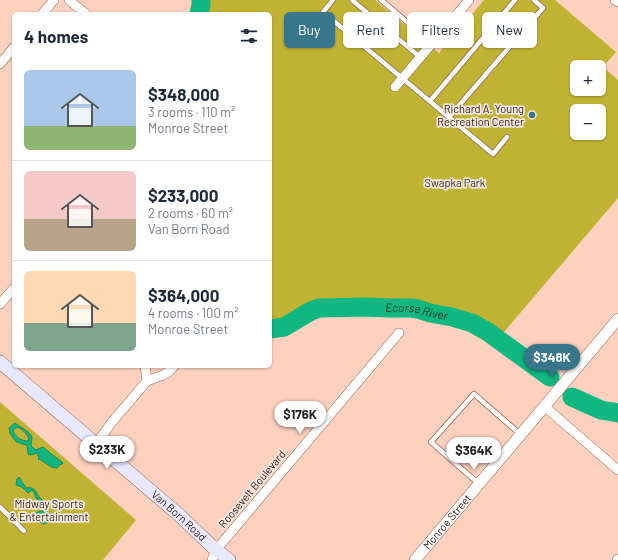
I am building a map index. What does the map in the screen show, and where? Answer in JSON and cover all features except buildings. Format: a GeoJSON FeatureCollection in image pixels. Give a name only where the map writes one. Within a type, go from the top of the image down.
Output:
{"type":"FeatureCollection","features":[{"type":"Feature","properties":{"kind":"main road","name":"Van Born Road"},"geometry":{"type":"LineString","coordinates":[[0,362],[178,514],[214,555],[229,560]]}},
{"type":"Feature","properties":{"kind":"street"},"geometry":{"type":"LineString","coordinates":[[44,12],[54,0]]}},
{"type":"Feature","properties":{"kind":"street"},"geometry":{"type":"LineString","coordinates":[[69,0],[84,12]]}},
{"type":"Feature","properties":{"kind":"street"},"geometry":{"type":"LineString","coordinates":[[459,12],[469,0]]}},
{"type":"Feature","properties":{"kind":"street"},"geometry":{"type":"LineString","coordinates":[[395,87],[428,48]]}},
{"type":"Feature","properties":{"kind":"street"},"geometry":{"type":"LineString","coordinates":[[0,64],[12,49]]}},
{"type":"Feature","properties":{"kind":"street"},"geometry":{"type":"LineString","coordinates":[[0,304],[12,290]]}},
{"type":"Feature","properties":{"kind":"street","name":"Monroe Street"},"geometry":{"type":"LineString","coordinates":[[415,560],[618,319]]}},
{"type":"Feature","properties":{"kind":"street","name":"Roosevelt Boulevard"},"geometry":{"type":"LineString","coordinates":[[214,555],[399,333]]}},
{"type":"Feature","properties":{"kind":"street"},"geometry":{"type":"LineString","coordinates":[[145,368],[147,381]]}},
{"type":"Feature","properties":{"kind":"street"},"geometry":{"type":"LineString","coordinates":[[96,444],[112,422],[147,381],[163,375],[172,368]]}},
{"type":"Feature","properties":{"kind":"street"},"geometry":{"type":"LineString","coordinates":[[544,406],[618,470]]}},
{"type":"Feature","properties":{"kind":"lane"},"geometry":{"type":"LineString","coordinates":[[333,0],[323,12],[492,154],[507,137]]}},
{"type":"Feature","properties":{"kind":"lane"},"geometry":{"type":"LineString","coordinates":[[352,0],[420,57]]}},
{"type":"Feature","properties":{"kind":"lane"},"geometry":{"type":"LineString","coordinates":[[380,0],[407,22]]}},
{"type":"Feature","properties":{"kind":"lane"},"geometry":{"type":"LineString","coordinates":[[430,101],[515,0]]}},
{"type":"Feature","properties":{"kind":"lane"},"geometry":{"type":"LineString","coordinates":[[449,117],[543,8],[534,0]]}},
{"type":"Feature","properties":{"kind":"lane"},"geometry":{"type":"LineString","coordinates":[[479,484],[431,442],[474,394],[520,434]]}},
{"type":"Feature","properties":{"kind":"lane"},"geometry":{"type":"LineString","coordinates":[[0,507],[24,531]]}},
{"type":"Feature","properties":{"kind":"green space","name":"Swapka Park"},"geometry":{"type":"Polygon","coordinates":[[[201,0],[375,0],[389,12],[343,12],[343,48],[399,48],[399,20],[407,26],[407,48],[433,48],[439,53],[443,48],[474,48],[474,12],[484,0],[555,0],[616,52],[606,64],[606,60],[570,60],[570,96],[606,96],[606,70],[618,80],[618,198],[498,339],[472,323],[411,308],[323,308],[311,311],[284,327],[272,329],[272,12],[200,12],[201,0]]]}},
{"type":"Feature","properties":{"kind":"green space","name":"Midway Sports & Entertainment"},"geometry":{"type":"Polygon","coordinates":[[[0,402],[136,520],[103,560],[0,560],[0,402]]]}},
{"type":"Feature","properties":{"kind":"shaded area"},"geometry":{"type":"Polygon","coordinates":[[[15,423],[28,432],[31,436],[32,447],[36,450],[43,447],[63,463],[57,468],[54,468],[38,459],[37,453],[31,455],[28,454],[27,445],[16,442],[10,433],[9,428],[15,423]],[[17,427],[13,430],[16,436],[20,439],[28,441],[29,439],[27,435],[17,427]]]}},
{"type":"Feature","properties":{"kind":"shaded area"},"geometry":{"type":"Polygon","coordinates":[[[19,477],[26,488],[34,489],[39,497],[49,505],[47,511],[53,515],[50,522],[43,524],[34,517],[37,512],[45,511],[46,507],[36,498],[32,490],[28,493],[22,487],[16,485],[19,477]]]}},
{"type":"Feature","properties":{"kind":"waterway","name":"Ecorse River"},"geometry":{"type":"LineString","coordinates":[[199,12],[201,0]]}},
{"type":"Feature","properties":{"kind":"waterway","name":"Ecorse River"},"geometry":{"type":"LineString","coordinates":[[272,329],[284,327],[319,308],[366,307],[418,309],[472,323],[488,332],[550,377]]}},
{"type":"Feature","properties":{"kind":"waterway","name":"Ecorse River"},"geometry":{"type":"LineString","coordinates":[[572,397],[601,410],[618,413]]}},
{"type":"Feature","properties":{"kind":"place","name":"Richard A. Young Recreation Center"},"geometry":{"type":"Point","coordinates":[532,115]}}]}
